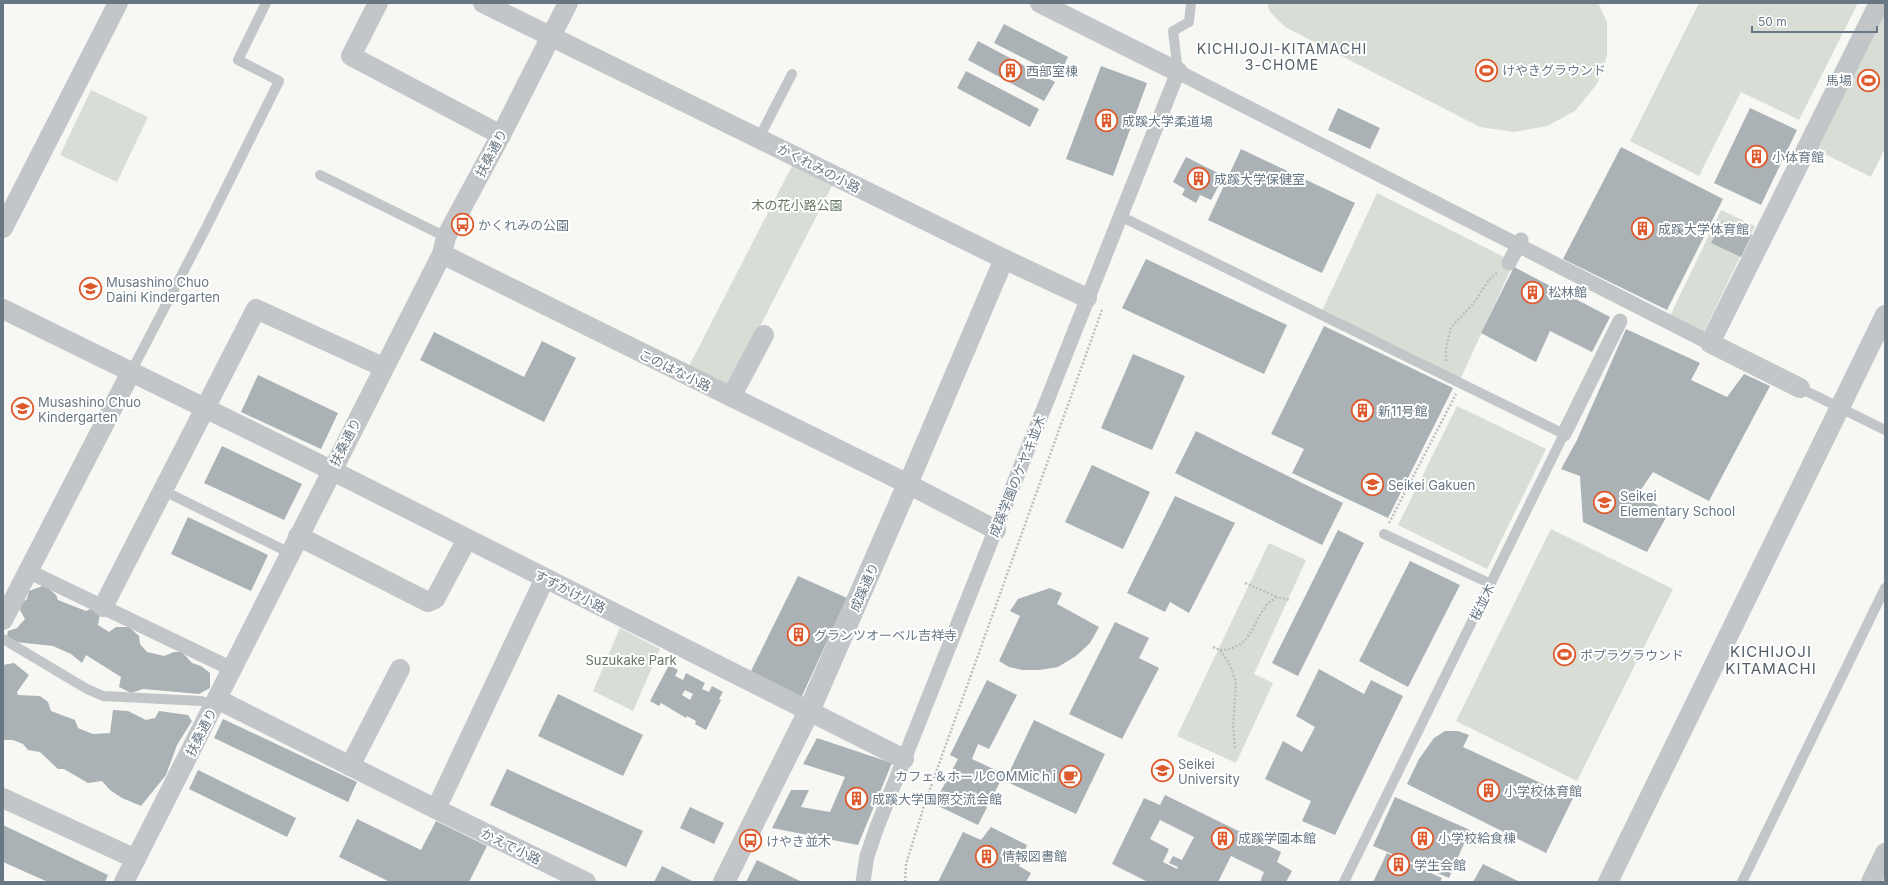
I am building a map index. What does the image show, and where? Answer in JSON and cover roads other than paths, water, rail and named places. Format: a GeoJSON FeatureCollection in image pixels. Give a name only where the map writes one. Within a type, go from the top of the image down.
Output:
{"type":"FeatureCollection","features":[{"type":"Feature","properties":{"kind":"street"},"geometry":{"type":"LineString","coordinates":[[3,228],[118,3]]}},
{"type":"Feature","properties":{"kind":"street"},"geometry":{"type":"LineString","coordinates":[[378,3],[351,56],[501,135]]}},
{"type":"Feature","properties":{"kind":"street","name":"かくれみの小路"},"geometry":{"type":"LineString","coordinates":[[483,3],[1004,259],[1096,301]]}},
{"type":"Feature","properties":{"kind":"street","name":"扶桑通り"},"geometry":{"type":"LineString","coordinates":[[124,882],[568,3]]}},
{"type":"Feature","properties":{"kind":"street"},"geometry":{"type":"LineString","coordinates":[[1040,3],[1800,388]]}},
{"type":"Feature","properties":{"kind":"street"},"geometry":{"type":"LineString","coordinates":[[1710,343],[1879,3]]}},
{"type":"Feature","properties":{"kind":"street","name":"成蹊学園のケヤキ並木"},"geometry":{"type":"LineString","coordinates":[[863,882],[867,856],[904,759],[996,530],[1096,301],[1120,216],[1178,72]]}},
{"type":"Feature","properties":{"kind":"street"},"geometry":{"type":"LineString","coordinates":[[1509,263],[1521,240]]}},
{"type":"Feature","properties":{"kind":"street","name":"このはな小路"},"geometry":{"type":"LineString","coordinates":[[444,246],[731,397],[908,484],[996,530]]}},
{"type":"Feature","properties":{"kind":"street"},"geometry":{"type":"LineString","coordinates":[[908,484],[1004,259]]}},
{"type":"Feature","properties":{"kind":"street"},"geometry":{"type":"LineString","coordinates":[[103,606],[256,308],[383,367]]}},
{"type":"Feature","properties":{"kind":"street","name":"すずかけ小路"},"geometry":{"type":"LineString","coordinates":[[5,314],[131,372],[331,470],[904,759]]}},
{"type":"Feature","properties":{"kind":"street"},"geometry":{"type":"LineString","coordinates":[[1608,882],[1885,315]]}},
{"type":"Feature","properties":{"kind":"street","name":"桜並木"},"geometry":{"type":"LineString","coordinates":[[1564,434],[1620,321]]}},
{"type":"Feature","properties":{"kind":"street"},"geometry":{"type":"LineString","coordinates":[[731,397],[764,335]]}},
{"type":"Feature","properties":{"kind":"street"},"geometry":{"type":"LineString","coordinates":[[3,620],[131,372]]}},
{"type":"Feature","properties":{"kind":"street","name":"成蹊通り"},"geometry":{"type":"LineString","coordinates":[[724,882],[809,711],[908,484]]}},
{"type":"Feature","properties":{"kind":"street"},"geometry":{"type":"LineString","coordinates":[[294,545],[428,602],[435,599],[467,539]]}},
{"type":"Feature","properties":{"kind":"street"},"geometry":{"type":"LineString","coordinates":[[28,571],[232,668]]}},
{"type":"Feature","properties":{"kind":"street"},"geometry":{"type":"LineString","coordinates":[[436,810],[545,578]]}},
{"type":"Feature","properties":{"kind":"street"},"geometry":{"type":"LineString","coordinates":[[350,766],[400,669]]}},
{"type":"Feature","properties":{"kind":"street","name":"かえで小路"},"geometry":{"type":"LineString","coordinates":[[216,702],[586,882]]}},
{"type":"Feature","properties":{"kind":"street"},"geometry":{"type":"LineString","coordinates":[[3,798],[136,859]]}},
{"type":"Feature","properties":{"kind":"street"},"geometry":{"type":"LineString","coordinates":[[1871,882],[1885,853]]}},
{"type":"Feature","properties":{"kind":"lane"},"geometry":{"type":"LineString","coordinates":[[131,372],[207,226],[279,81],[238,60],[266,3]]}},
{"type":"Feature","properties":{"kind":"lane"},"geometry":{"type":"LineString","coordinates":[[1178,72],[1173,31],[1189,22],[1191,3]]}},
{"type":"Feature","properties":{"kind":"lane"},"geometry":{"type":"LineString","coordinates":[[759,138],[792,74]]}},
{"type":"Feature","properties":{"kind":"lane"},"geometry":{"type":"LineString","coordinates":[[320,175],[444,246]]}},
{"type":"Feature","properties":{"kind":"lane"},"geometry":{"type":"LineString","coordinates":[[1120,216],[1461,385],[1564,434]]}},
{"type":"Feature","properties":{"kind":"lane"},"geometry":{"type":"LineString","coordinates":[[1800,388],[1885,430]]}},
{"type":"Feature","properties":{"kind":"lane","name":"桜並木"},"geometry":{"type":"LineString","coordinates":[[1344,882],[1564,434]]}},
{"type":"Feature","properties":{"kind":"lane"},"geometry":{"type":"LineString","coordinates":[[162,490],[294,545]]}},
{"type":"Feature","properties":{"kind":"lane"},"geometry":{"type":"LineString","coordinates":[[1384,534],[1490,584]]}},
{"type":"Feature","properties":{"kind":"lane"},"geometry":{"type":"LineString","coordinates":[[1742,882],[1885,588]]}},
{"type":"Feature","properties":{"kind":"lane"},"geometry":{"type":"LineString","coordinates":[[3,639],[87,689],[103,696],[216,702]]}},
{"type":"Feature","properties":{"kind":"place","name":"けやきグラウンド"},"geometry":{"type":"Point","coordinates":[1486,70]}},
{"type":"Feature","properties":{"kind":"place","name":"西部室棟"},"geometry":{"type":"Point","coordinates":[1011,71]}},
{"type":"Feature","properties":{"kind":"place","name":"馬場"},"geometry":{"type":"Point","coordinates":[1868,80]}},
{"type":"Feature","properties":{"kind":"place","name":"成蹊大学柔道場"},"geometry":{"type":"Point","coordinates":[1107,121]}},
{"type":"Feature","properties":{"kind":"place","name":"小体育館"},"geometry":{"type":"Point","coordinates":[1756,157]}},
{"type":"Feature","properties":{"kind":"place","name":"成蹊大学保健室"},"geometry":{"type":"Point","coordinates":[1198,179]}},
{"type":"Feature","properties":{"kind":"place","name":"かくれみの公園"},"geometry":{"type":"Point","coordinates":[462,225]}},
{"type":"Feature","properties":{"kind":"place","name":"成蹊大学体育館"},"geometry":{"type":"Point","coordinates":[1643,229]}},
{"type":"Feature","properties":{"kind":"place","name":"Musashino Chuo Daini Kindergarten"},"geometry":{"type":"Point","coordinates":[90,289]}},
{"type":"Feature","properties":{"kind":"place","name":"松林館"},"geometry":{"type":"Point","coordinates":[1532,292]}},
{"type":"Feature","properties":{"kind":"place","name":"Musashino Chuo Kindergarten"},"geometry":{"type":"Point","coordinates":[23,409]}},
{"type":"Feature","properties":{"kind":"place","name":"新11号館"},"geometry":{"type":"Point","coordinates":[1362,411]}},
{"type":"Feature","properties":{"kind":"place","name":"Seikei Gakuen"},"geometry":{"type":"Point","coordinates":[1373,485]}},
{"type":"Feature","properties":{"kind":"place","name":"Seikei Elementary School"},"geometry":{"type":"Point","coordinates":[1604,503]}},
{"type":"Feature","properties":{"kind":"place","name":"グランツオーベル吉祥寺"},"geometry":{"type":"Point","coordinates":[799,635]}},
{"type":"Feature","properties":{"kind":"place","name":"ポプラグラウンド"},"geometry":{"type":"Point","coordinates":[1564,655]}},
{"type":"Feature","properties":{"kind":"place","name":"Seikei University"},"geometry":{"type":"Point","coordinates":[1163,771]}},
{"type":"Feature","properties":{"kind":"place","name":"カフェ＆ホールCOMMicｈi"},"geometry":{"type":"Point","coordinates":[1071,776]}},
{"type":"Feature","properties":{"kind":"place","name":"小学校体育館"},"geometry":{"type":"Point","coordinates":[1489,791]}},
{"type":"Feature","properties":{"kind":"place","name":"成蹊大学国際交流会館"},"geometry":{"type":"Point","coordinates":[856,799]}},
{"type":"Feature","properties":{"kind":"place","name":"成蹊学園本館"},"geometry":{"type":"Point","coordinates":[1222,838]}},
{"type":"Feature","properties":{"kind":"place","name":"小学校給食棟"},"geometry":{"type":"Point","coordinates":[1422,838]}},
{"type":"Feature","properties":{"kind":"place","name":"けやき並木"},"geometry":{"type":"Point","coordinates":[751,841]}},
{"type":"Feature","properties":{"kind":"place","name":"情報図書館"},"geometry":{"type":"Point","coordinates":[987,856]}},
{"type":"Feature","properties":{"kind":"place","name":"学生会館"},"geometry":{"type":"Point","coordinates":[1398,865]}},
{"type":"Feature","properties":{"kind":"district","name":"KICHIJOJI-KITAMACHI 3-CHOME"},"geometry":{"type":"Point","coordinates":[1282,56]}},
{"type":"Feature","properties":{"kind":"district","name":"KICHIJOJI KITAMACHI"},"geometry":{"type":"Point","coordinates":[1771,660]}},
{"type":"Feature","properties":{"kind":"park label","name":"木の花小路公園"},"geometry":{"type":"Point","coordinates":[797,205]}},
{"type":"Feature","properties":{"kind":"park label","name":"Suzukake Park"},"geometry":{"type":"Point","coordinates":[631,660]}}]}
